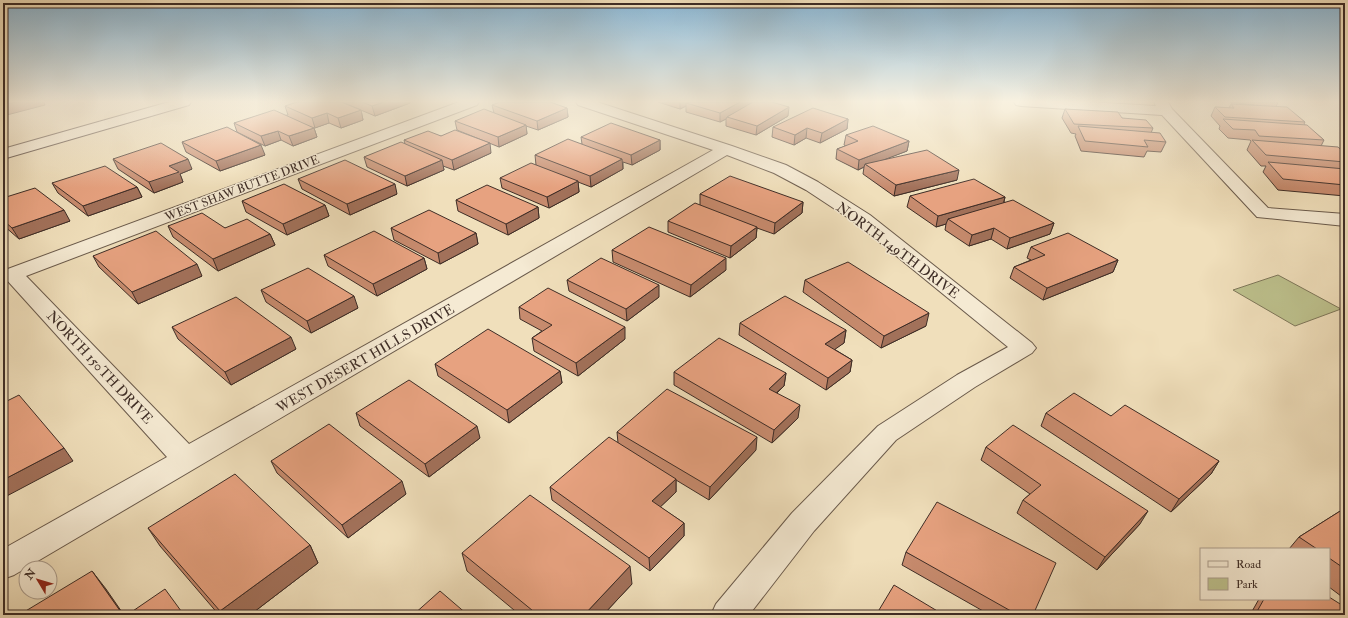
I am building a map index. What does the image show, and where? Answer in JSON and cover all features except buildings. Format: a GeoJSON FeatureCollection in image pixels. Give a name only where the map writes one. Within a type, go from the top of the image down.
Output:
{"type":"FeatureCollection","features":[{"type":"Feature","properties":{"kind":"street"},"geometry":{"type":"LineString","coordinates":[[3,154],[84,131]]}},
{"type":"Feature","properties":{"kind":"street","name":"WEST SHAW BUTTE DRIVE"},"geometry":{"type":"LineString","coordinates":[[12,274],[395,131]]}},
{"type":"Feature","properties":{"kind":"street","name":"NORTH 149TH DRIVE"},"geometry":{"type":"LineString","coordinates":[[671,131],[780,169],[812,186],[863,219],[1024,348],[966,381],[887,433],[803,522],[728,615]]}},
{"type":"Feature","properties":{"kind":"street"},"geometry":{"type":"LineString","coordinates":[[1186,131],[1263,213],[1345,220]]}},
{"type":"Feature","properties":{"kind":"street","name":"WEST DESERT HILLS DRIVE"},"geometry":{"type":"LineString","coordinates":[[3,565],[726,149]]}},
{"type":"Feature","properties":{"kind":"street","name":"NORTH 150TH DRIVE"},"geometry":{"type":"LineString","coordinates":[[12,274],[187,460]]}},
{"type":"Feature","properties":{"kind":"green space"},"geometry":{"type":"Polygon","coordinates":[[[1278,275],[1341,309],[1295,326],[1233,290],[1278,275]]]}}]}
